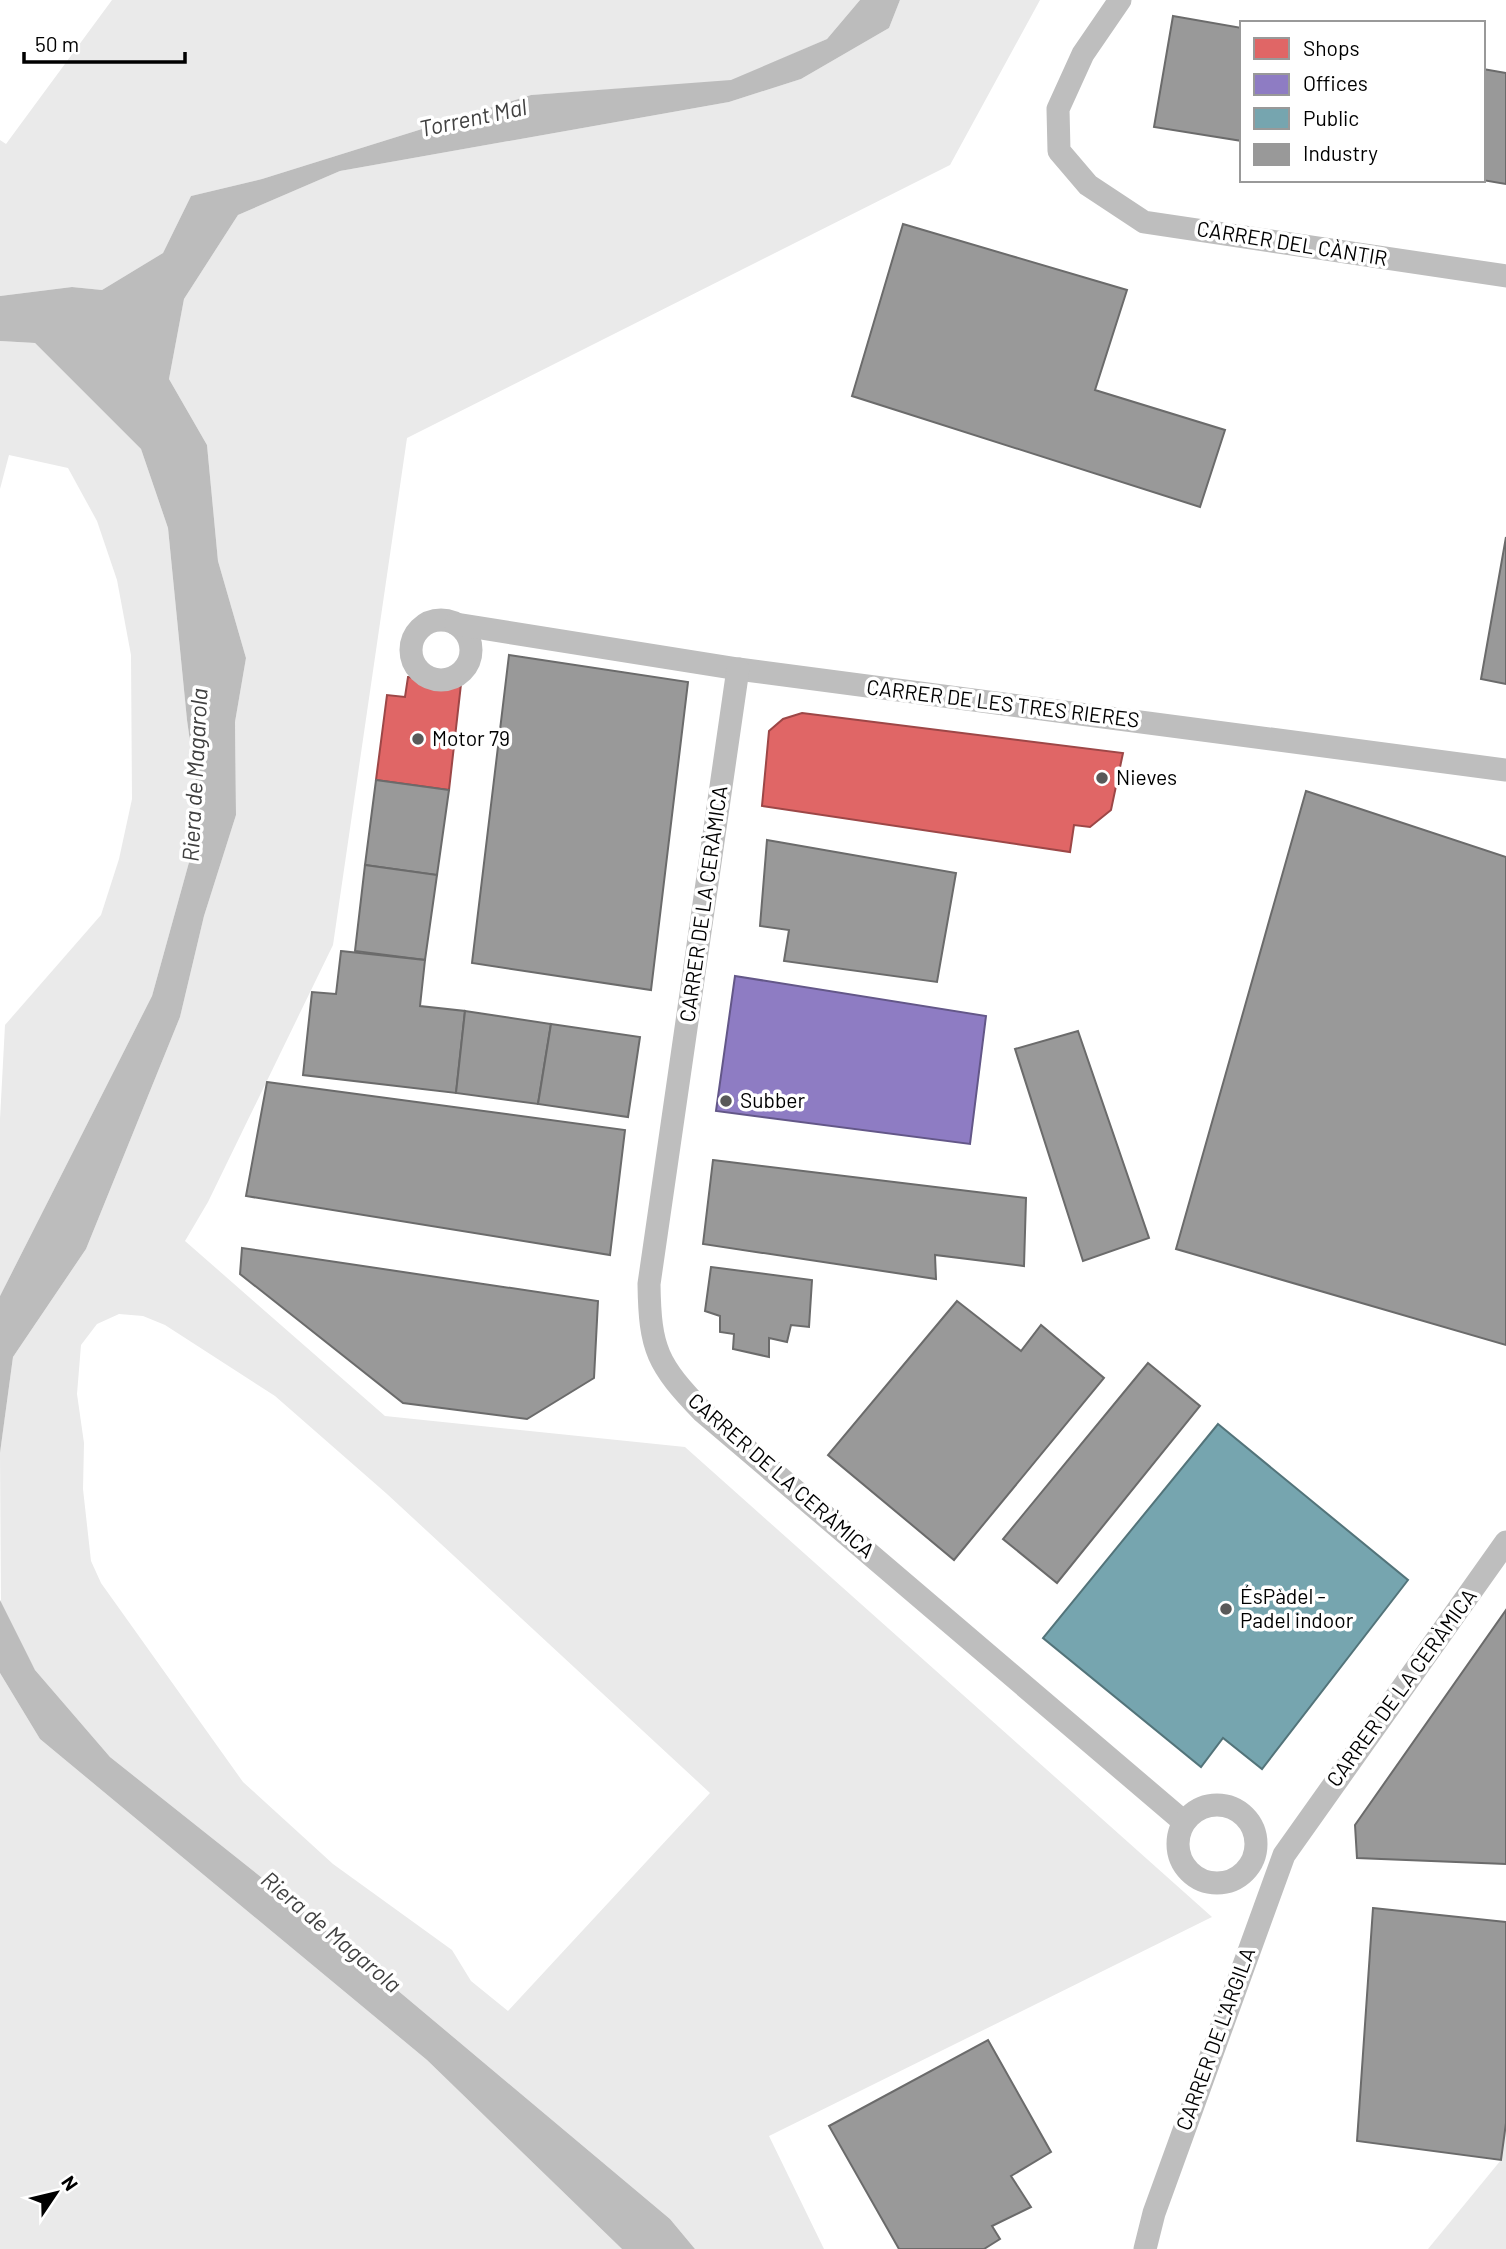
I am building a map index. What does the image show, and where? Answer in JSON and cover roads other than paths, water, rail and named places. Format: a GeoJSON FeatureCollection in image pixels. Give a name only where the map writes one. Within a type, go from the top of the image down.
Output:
{"type":"FeatureCollection","features":[{"type":"Feature","properties":{"kind":"street","name":"CARRER DEL CÀNTIR"},"geometry":{"type":"LineString","coordinates":[[1120,0],[1083,54],[1058,108],[1059,151],[1088,185],[1144,222],[1506,276]]}},
{"type":"Feature","properties":{"kind":"street","name":"CARRER DE LES TRES RIERES"},"geometry":{"type":"LineString","coordinates":[[502,632],[471,655],[467,665],[452,678],[432,678],[416,666],[411,647],[419,629],[436,620],[738,669],[1506,770]]}},
{"type":"Feature","properties":{"kind":"street"},"geometry":{"type":"LineString","coordinates":[[456,624],[468,637],[471,655]]}},
{"type":"Feature","properties":{"kind":"street","name":"CARRER DE LA CERÀMICA"},"geometry":{"type":"LineString","coordinates":[[738,669],[649,1284],[653,1346],[674,1382],[703,1412],[1184,1822]]}},
{"type":"Feature","properties":{"kind":"street","name":"CARRER DE LA CERÀMICA"},"geometry":{"type":"LineString","coordinates":[[1298,1833],[1506,1542]]}},
{"type":"Feature","properties":{"kind":"street","name":"CARRER DE L'ARGILA"},"geometry":{"type":"LineString","coordinates":[[1145,2249],[1154,2213],[1274,1875],[1298,1833]]}},
{"type":"Feature","properties":{"kind":"water"},"geometry":{"type":"Polygon","coordinates":[[[860,0],[900,0],[889,28],[801,79],[729,102],[340,171],[238,215],[184,299],[169,379],[207,445],[218,561],[246,658],[235,722],[236,815],[204,916],[180,1017],[86,1249],[13,1357],[0,1453],[0,1296],[152,996],[201,819],[187,720],[168,528],[141,449],[35,343],[0,341],[0,296],[72,287],[102,290],[163,253],[191,196],[262,179],[531,95],[731,80],[827,39],[860,0]]]}},
{"type":"Feature","properties":{"kind":"water"},"geometry":{"type":"Polygon","coordinates":[[[0,1600],[35,1670],[110,1757],[290,1900],[670,2219],[695,2249],[622,2249],[427,2060],[40,1739],[0,1673],[0,1600]]]}},
{"type":"Feature","properties":{"kind":"place","name":"Motor 79"},"geometry":{"type":"Point","coordinates":[418,739]}},
{"type":"Feature","properties":{"kind":"place","name":"Nieves"},"geometry":{"type":"Point","coordinates":[1102,778]}},
{"type":"Feature","properties":{"kind":"place","name":"Subber"},"geometry":{"type":"Point","coordinates":[726,1101]}},
{"type":"Feature","properties":{"kind":"place","name":"ÉsPàdel - Padel indoor"},"geometry":{"type":"Point","coordinates":[1226,1609]}},
{"type":"Feature","properties":{"kind":"water label","name":"Torrent Mal"},"geometry":{"type":"Point","coordinates":[473,118]}},
{"type":"Feature","properties":{"kind":"water label","name":"Riera de Magarola"},"geometry":{"type":"Point","coordinates":[195,775]}},
{"type":"Feature","properties":{"kind":"water label","name":"Riera de Magarola"},"geometry":{"type":"Point","coordinates":[331,1932]}}]}
